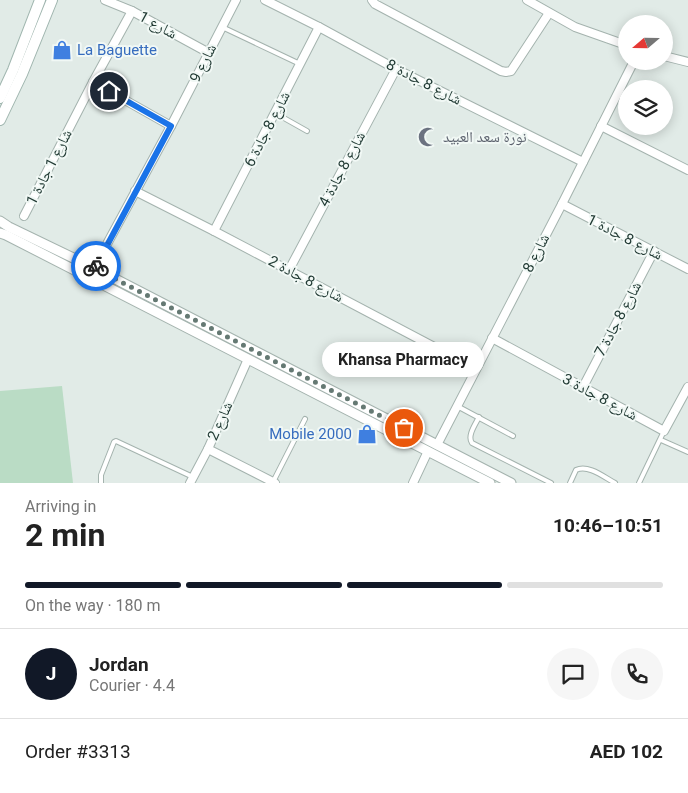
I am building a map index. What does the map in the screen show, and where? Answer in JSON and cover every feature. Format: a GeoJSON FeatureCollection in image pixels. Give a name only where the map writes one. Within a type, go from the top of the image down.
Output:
{"type":"FeatureCollection","features":[{"type":"Feature","properties":{"kind":"main road"},"geometry":{"type":"LineString","coordinates":[[0,98],[40,0]]}},
{"type":"Feature","properties":{"kind":"main road"},"geometry":{"type":"LineString","coordinates":[[0,120],[22,74],[52,0]]}},
{"type":"Feature","properties":{"kind":"street","name":"شارع 1"},"geometry":{"type":"LineString","coordinates":[[105,0],[132,11],[209,53]]}},
{"type":"Feature","properties":{"kind":"street","name":"شارع 9"},"geometry":{"type":"LineString","coordinates":[[94,268],[171,126],[236,0]]}},
{"type":"Feature","properties":{"kind":"street","name":"شارع 8 جادة 8"},"geometry":{"type":"LineString","coordinates":[[266,0],[396,69],[583,162]]}},
{"type":"Feature","properties":{"kind":"street"},"geometry":{"type":"LineString","coordinates":[[372,0],[375,4],[506,72],[511,71],[549,13]]}},
{"type":"Feature","properties":{"kind":"street"},"geometry":{"type":"LineString","coordinates":[[527,0],[575,28],[618,41]]}},
{"type":"Feature","properties":{"kind":"street","name":"شارع 1 جادة 1"},"geometry":{"type":"LineString","coordinates":[[24,216],[132,11]]}},
{"type":"Feature","properties":{"kind":"street","name":"شارع 8 جادة 6"},"geometry":{"type":"LineString","coordinates":[[214,231],[319,27]]}},
{"type":"Feature","properties":{"kind":"street"},"geometry":{"type":"LineString","coordinates":[[673,58],[688,62]]}},
{"type":"Feature","properties":{"kind":"street","name":"شارع 8 جادة 4"},"geometry":{"type":"LineString","coordinates":[[289,270],[396,69]]}},
{"type":"Feature","properties":{"kind":"street","name":"شارع 8"},"geometry":{"type":"LineString","coordinates":[[437,445],[629,70]]}},
{"type":"Feature","properties":{"kind":"street"},"geometry":{"type":"LineString","coordinates":[[93,82],[171,126]]}},
{"type":"Feature","properties":{"kind":"street"},"geometry":{"type":"LineString","coordinates":[[601,126],[688,170]]}},
{"type":"Feature","properties":{"kind":"street","name":"شارع 8 جادة 2"},"geometry":{"type":"LineString","coordinates":[[135,191],[289,270],[476,370]]}},
{"type":"Feature","properties":{"kind":"street","name":"شارع 8 جادة 1"},"geometry":{"type":"LineString","coordinates":[[562,204],[688,269]]}},
{"type":"Feature","properties":{"kind":"street"},"geometry":{"type":"LineString","coordinates":[[0,221],[511,483]]}},
{"type":"Feature","properties":{"kind":"street"},"geometry":{"type":"LineString","coordinates":[[0,233],[490,483]]}},
{"type":"Feature","properties":{"kind":"street","name":"شارع 8 جادة 7"},"geometry":{"type":"LineString","coordinates":[[583,387],[654,251]]}},
{"type":"Feature","properties":{"kind":"street","name":"شارع 8 جادة 3"},"geometry":{"type":"LineString","coordinates":[[492,338],[664,431]]}},
{"type":"Feature","properties":{"kind":"street","name":"شارع 2"},"geometry":{"type":"LineString","coordinates":[[192,480],[208,449],[248,359]]}},
{"type":"Feature","properties":{"kind":"street"},"geometry":{"type":"LineString","coordinates":[[664,431],[688,387]]}},
{"type":"Feature","properties":{"kind":"street"},"geometry":{"type":"LineString","coordinates":[[208,449],[274,482]]}},
{"type":"Feature","properties":{"kind":"street"},"geometry":{"type":"LineString","coordinates":[[413,483],[428,451]]}},
{"type":"Feature","properties":{"kind":"lane"},"geometry":{"type":"LineString","coordinates":[[222,27],[300,64]]}},
{"type":"Feature","properties":{"kind":"lane"},"geometry":{"type":"LineString","coordinates":[[275,113],[307,131]]}},
{"type":"Feature","properties":{"kind":"lane"},"geometry":{"type":"LineString","coordinates":[[457,406],[513,436]]}},
{"type":"Feature","properties":{"kind":"lane"},"geometry":{"type":"LineString","coordinates":[[479,417],[470,437],[470,442],[551,483]]}},
{"type":"Feature","properties":{"kind":"lane"},"geometry":{"type":"LineString","coordinates":[[274,482],[305,419]]}},
{"type":"Feature","properties":{"kind":"lane"},"geometry":{"type":"LineString","coordinates":[[639,483],[664,431]]}},
{"type":"Feature","properties":{"kind":"lane"},"geometry":{"type":"LineString","coordinates":[[661,440],[688,452]]}},
{"type":"Feature","properties":{"kind":"lane"},"geometry":{"type":"LineString","coordinates":[[101,483],[101,475],[116,441],[192,480]]}},
{"type":"Feature","properties":{"kind":"lane"},"geometry":{"type":"LineString","coordinates":[[570,483],[576,470],[582,468],[587,468],[615,483]]}},
{"type":"Feature","properties":{"kind":"green space"},"geometry":{"type":"Polygon","coordinates":[[[62,386],[73,483],[0,483],[0,391],[62,386]]]}},
{"type":"Feature","properties":{"kind":"way so far"},"geometry":{"type":"LineString","coordinates":[[96,266],[94,268],[404,428]]}},
{"type":"Feature","properties":{"kind":"place","name":"La Baguette"},"geometry":{"type":"Point","coordinates":[62,50]}},
{"type":"Feature","properties":{"kind":"place","name":"نورة سعد العبيد"},"geometry":{"type":"Point","coordinates":[428,137]}},
{"type":"Feature","properties":{"kind":"place","name":"Khansa Pharmacy"},"geometry":{"type":"Point","coordinates":[404,428]}},
{"type":"Feature","properties":{"kind":"place","name":"Mobile 2000"},"geometry":{"type":"Point","coordinates":[367,434]}},
{"type":"Feature","properties":{"kind":"route"},"geometry":{"type":"LineString","coordinates":[[96,266],[171,126],[109,91]]}}]}
